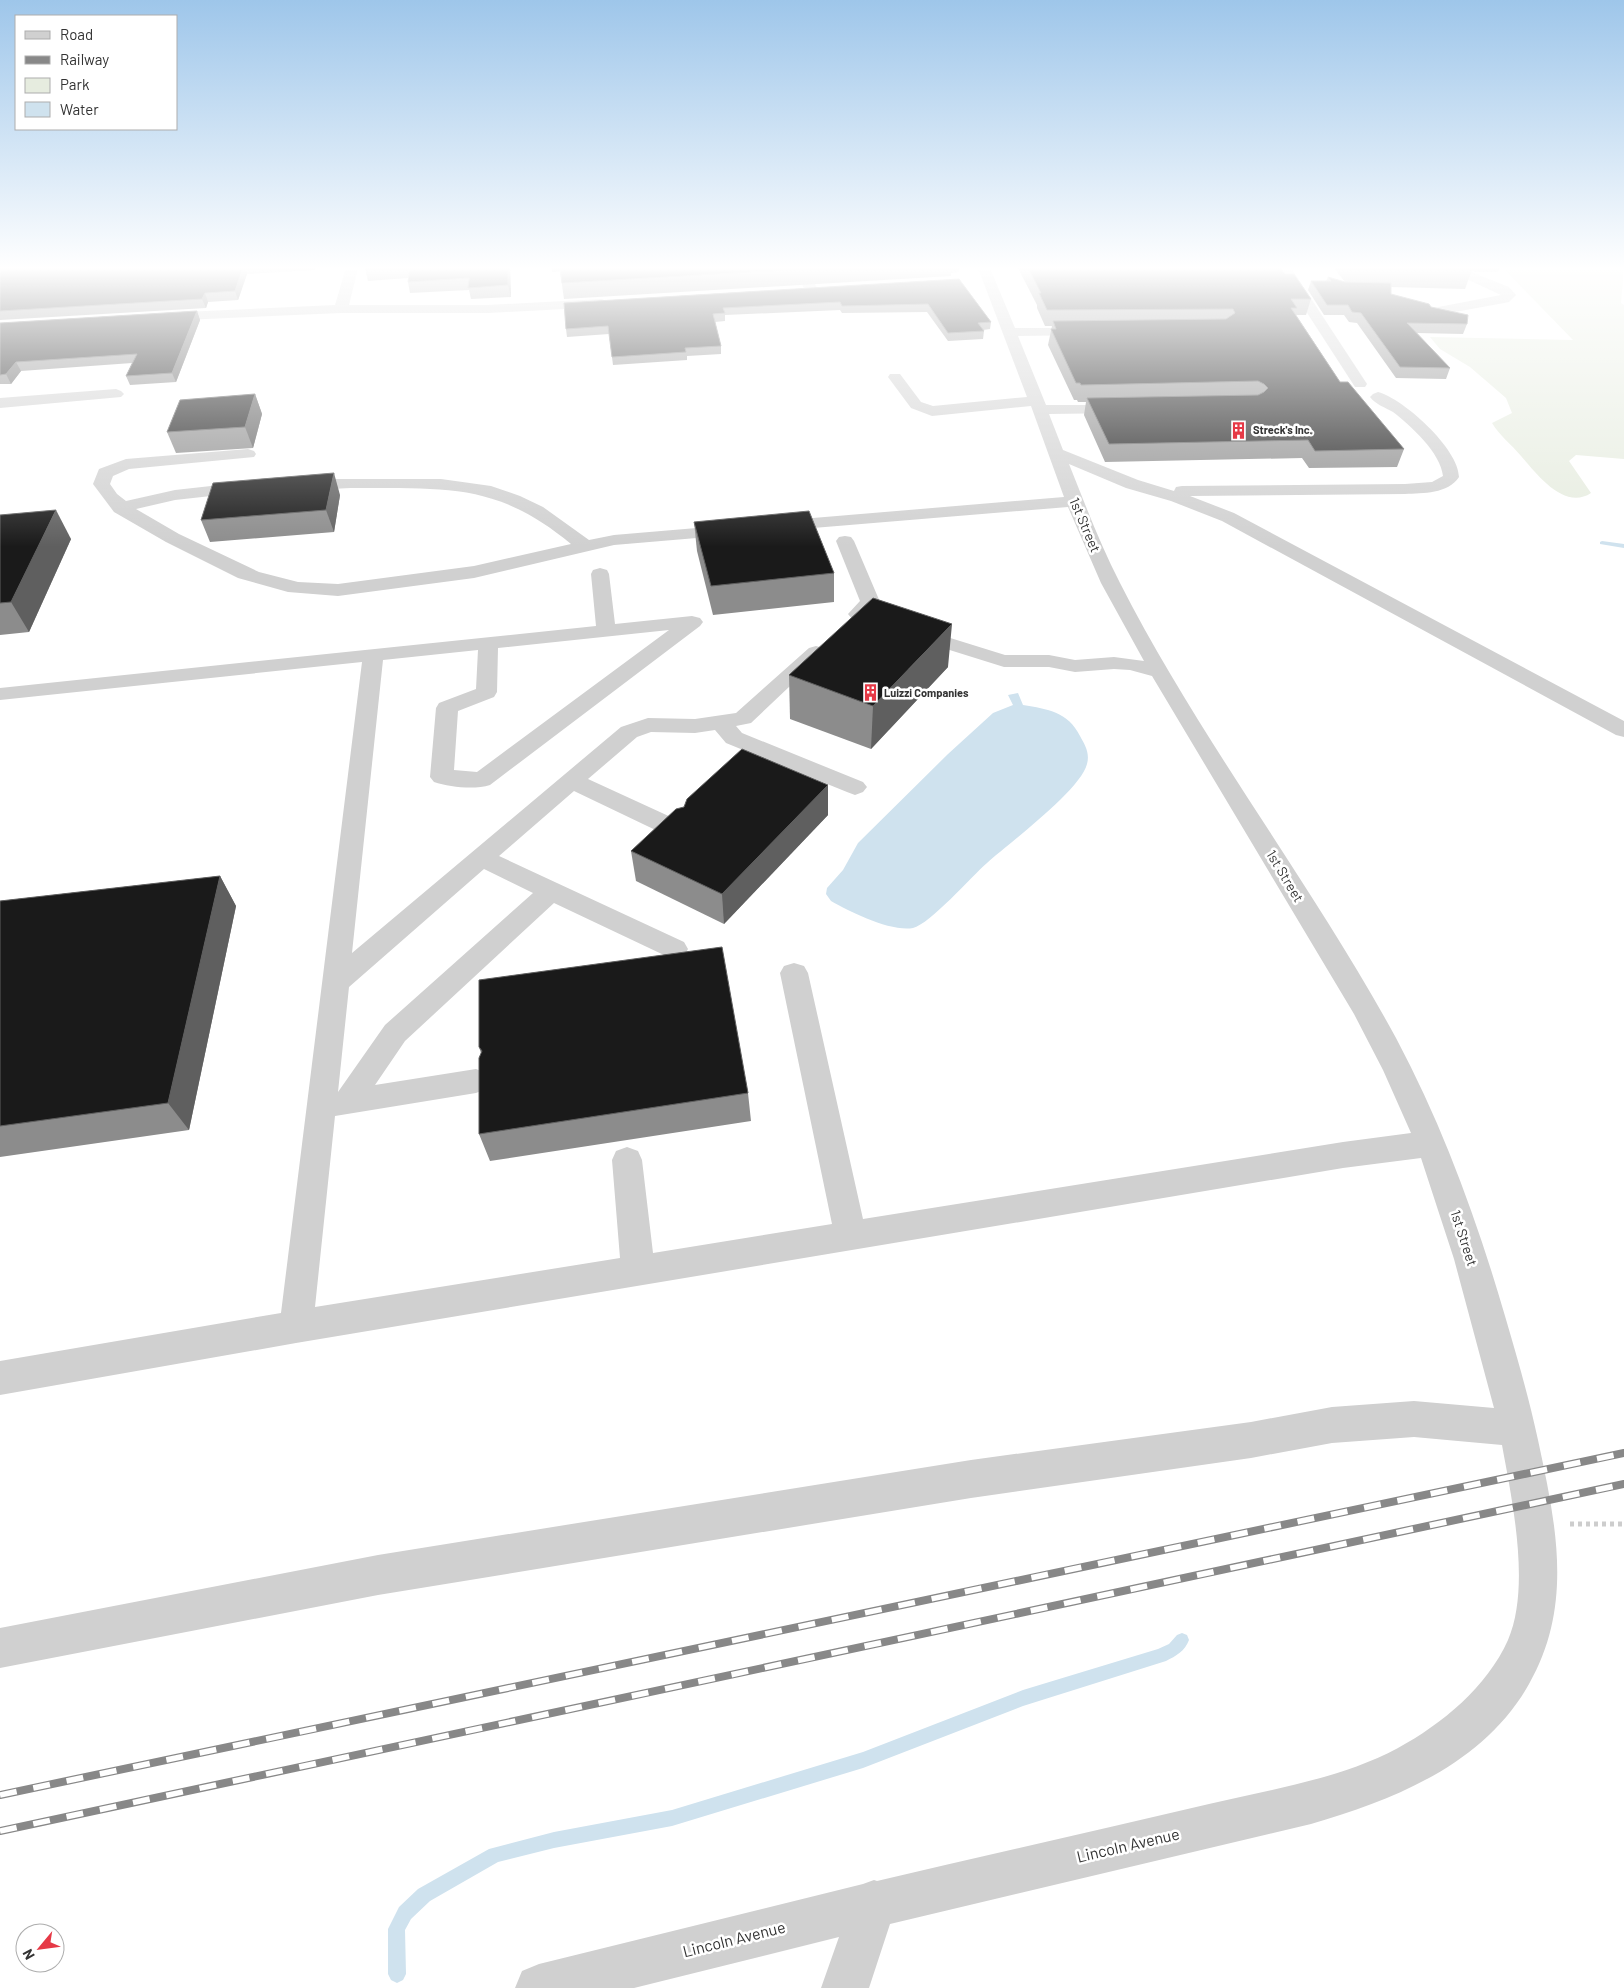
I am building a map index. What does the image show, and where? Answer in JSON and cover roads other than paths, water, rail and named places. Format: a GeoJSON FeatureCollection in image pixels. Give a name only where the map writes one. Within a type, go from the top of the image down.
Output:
{"type":"FeatureCollection","features":[{"type":"Feature","properties":{"kind":"street","name":"1st Street"},"geometry":{"type":"LineString","coordinates":[[1021,361],[1075,501],[1110,581],[1127,640],[1161,672],[1367,1012],[1395,1064],[1431,1144],[1448,1188],[1482,1294],[1517,1428],[1527,1474],[1532,1515]]}},
{"type":"Feature","properties":{"kind":"street"},"geometry":{"type":"LineString","coordinates":[[1345,361],[1360,384]]}},
{"type":"Feature","properties":{"kind":"street"},"geometry":{"type":"LineString","coordinates":[[895,376],[916,405],[932,411],[1038,406],[1137,408]]}},
{"type":"Feature","properties":{"kind":"street"},"geometry":{"type":"LineString","coordinates":[[0,402],[116,394]]}},
{"type":"Feature","properties":{"kind":"street"},"geometry":{"type":"LineString","coordinates":[[1158,491],[1383,490],[1425,488],[1449,480],[1451,470],[1429,436],[1410,417],[1378,397]]}},
{"type":"Feature","properties":{"kind":"street"},"geometry":{"type":"LineString","coordinates":[[1056,453],[1120,479],[1208,508],[1251,528],[1624,730]]}},
{"type":"Feature","properties":{"kind":"street"},"geometry":{"type":"LineString","coordinates":[[248,454],[132,463],[115,467],[104,474],[102,485],[107,494],[120,508],[132,517],[176,540],[257,578],[280,585],[316,590],[338,590],[474,572],[614,540],[1075,501]]}},
{"type":"Feature","properties":{"kind":"street"},"geometry":{"type":"LineString","coordinates":[[282,484],[423,483],[488,489],[537,509],[586,546]]}},
{"type":"Feature","properties":{"kind":"street"},"geometry":{"type":"LineString","coordinates":[[120,508],[174,495],[265,486]]}},
{"type":"Feature","properties":{"kind":"street"},"geometry":{"type":"LineString","coordinates":[[334,984],[629,732],[648,725],[695,726],[743,718],[870,602],[845,541]]}},
{"type":"Feature","properties":{"kind":"street"},"geometry":{"type":"LineString","coordinates":[[600,574],[606,631]]}},
{"type":"Feature","properties":{"kind":"street"},"geometry":{"type":"LineString","coordinates":[[0,694],[692,622],[482,780],[442,777],[448,708],[486,692],[488,644]]}},
{"type":"Feature","properties":{"kind":"street"},"geometry":{"type":"LineString","coordinates":[[844,627],[1016,662],[1049,661],[1075,666],[1114,663],[1130,664],[1161,672]]}},
{"type":"Feature","properties":{"kind":"street"},"geometry":{"type":"LineString","coordinates":[[1049,661],[1066,652],[1127,640]]}},
{"type":"Feature","properties":{"kind":"street"},"geometry":{"type":"LineString","coordinates":[[296,1328],[334,1105],[334,984],[373,655]]}},
{"type":"Feature","properties":{"kind":"street"},"geometry":{"type":"LineString","coordinates":[[721,723],[734,738],[855,787]]}},
{"type":"Feature","properties":{"kind":"street"},"geometry":{"type":"LineString","coordinates":[[572,781],[677,830]]}},
{"type":"Feature","properties":{"kind":"street"},"geometry":{"type":"LineString","coordinates":[[482,858],[675,949]]}},
{"type":"Feature","properties":{"kind":"street"},"geometry":{"type":"LineString","coordinates":[[334,1105],[395,1034],[551,890]]}},
{"type":"Feature","properties":{"kind":"street"},"geometry":{"type":"LineString","coordinates":[[794,973],[851,1237]]}},
{"type":"Feature","properties":{"kind":"street"},"geometry":{"type":"LineString","coordinates":[[334,1105],[476,1082]]}},
{"type":"Feature","properties":{"kind":"street"},"geometry":{"type":"LineString","coordinates":[[0,1378],[1343,1155],[1431,1144]]}},
{"type":"Feature","properties":{"kind":"street"},"geometry":{"type":"LineString","coordinates":[[627,1160],[638,1272]]}},
{"type":"Feature","properties":{"kind":"street"},"geometry":{"type":"LineString","coordinates":[[0,1648],[378,1575],[971,1479],[1251,1440],[1332,1425],[1414,1419],[1517,1428]]}},
{"type":"Feature","properties":{"kind":"street","name":"Lincoln Avenue"},"geometry":{"type":"LineString","coordinates":[[539,1988],[874,1904],[1313,1801],[1394,1773],[1433,1752],[1472,1722],[1488,1706],[1517,1667],[1533,1626],[1537,1603],[1538,1556],[1532,1515]]}},
{"type":"Feature","properties":{"kind":"street"},"geometry":{"type":"LineString","coordinates":[[845,1988],[874,1904]]}},
{"type":"Feature","properties":{"kind":"water"},"geometry":{"type":"Polygon","coordinates":[[[1018,693],[1023,705],[1056,713],[1070,722],[1080,736],[1086,749],[1088,760],[1082,775],[1072,788],[1043,816],[987,863],[940,909],[920,925],[913,928],[904,928],[882,924],[831,901],[826,894],[827,888],[843,870],[858,843],[948,754],[993,713],[1013,705],[1008,695],[1018,693]]]}},
{"type":"Feature","properties":{"kind":"waterway"},"geometry":{"type":"LineString","coordinates":[[1602,543],[1624,546]]}},
{"type":"Feature","properties":{"kind":"waterway"},"geometry":{"type":"LineString","coordinates":[[397,1974],[396,1929],[405,1913],[424,1895],[495,1855],[554,1840],[672,1818],[863,1760],[1023,1698],[1161,1656],[1174,1649],[1182,1640]]}},
{"type":"Feature","properties":{"kind":"railway"},"geometry":{"type":"LineString","coordinates":[[0,1795],[1624,1453]]}},
{"type":"Feature","properties":{"kind":"railway"},"geometry":{"type":"LineString","coordinates":[[0,1831],[1624,1484]]}},
{"type":"Feature","properties":{"kind":"place","name":"Streck's Inc."},"geometry":{"type":"Point","coordinates":[1239,430]}},
{"type":"Feature","properties":{"kind":"place","name":"Luizzi Companies"},"geometry":{"type":"Point","coordinates":[870,693]}}]}
